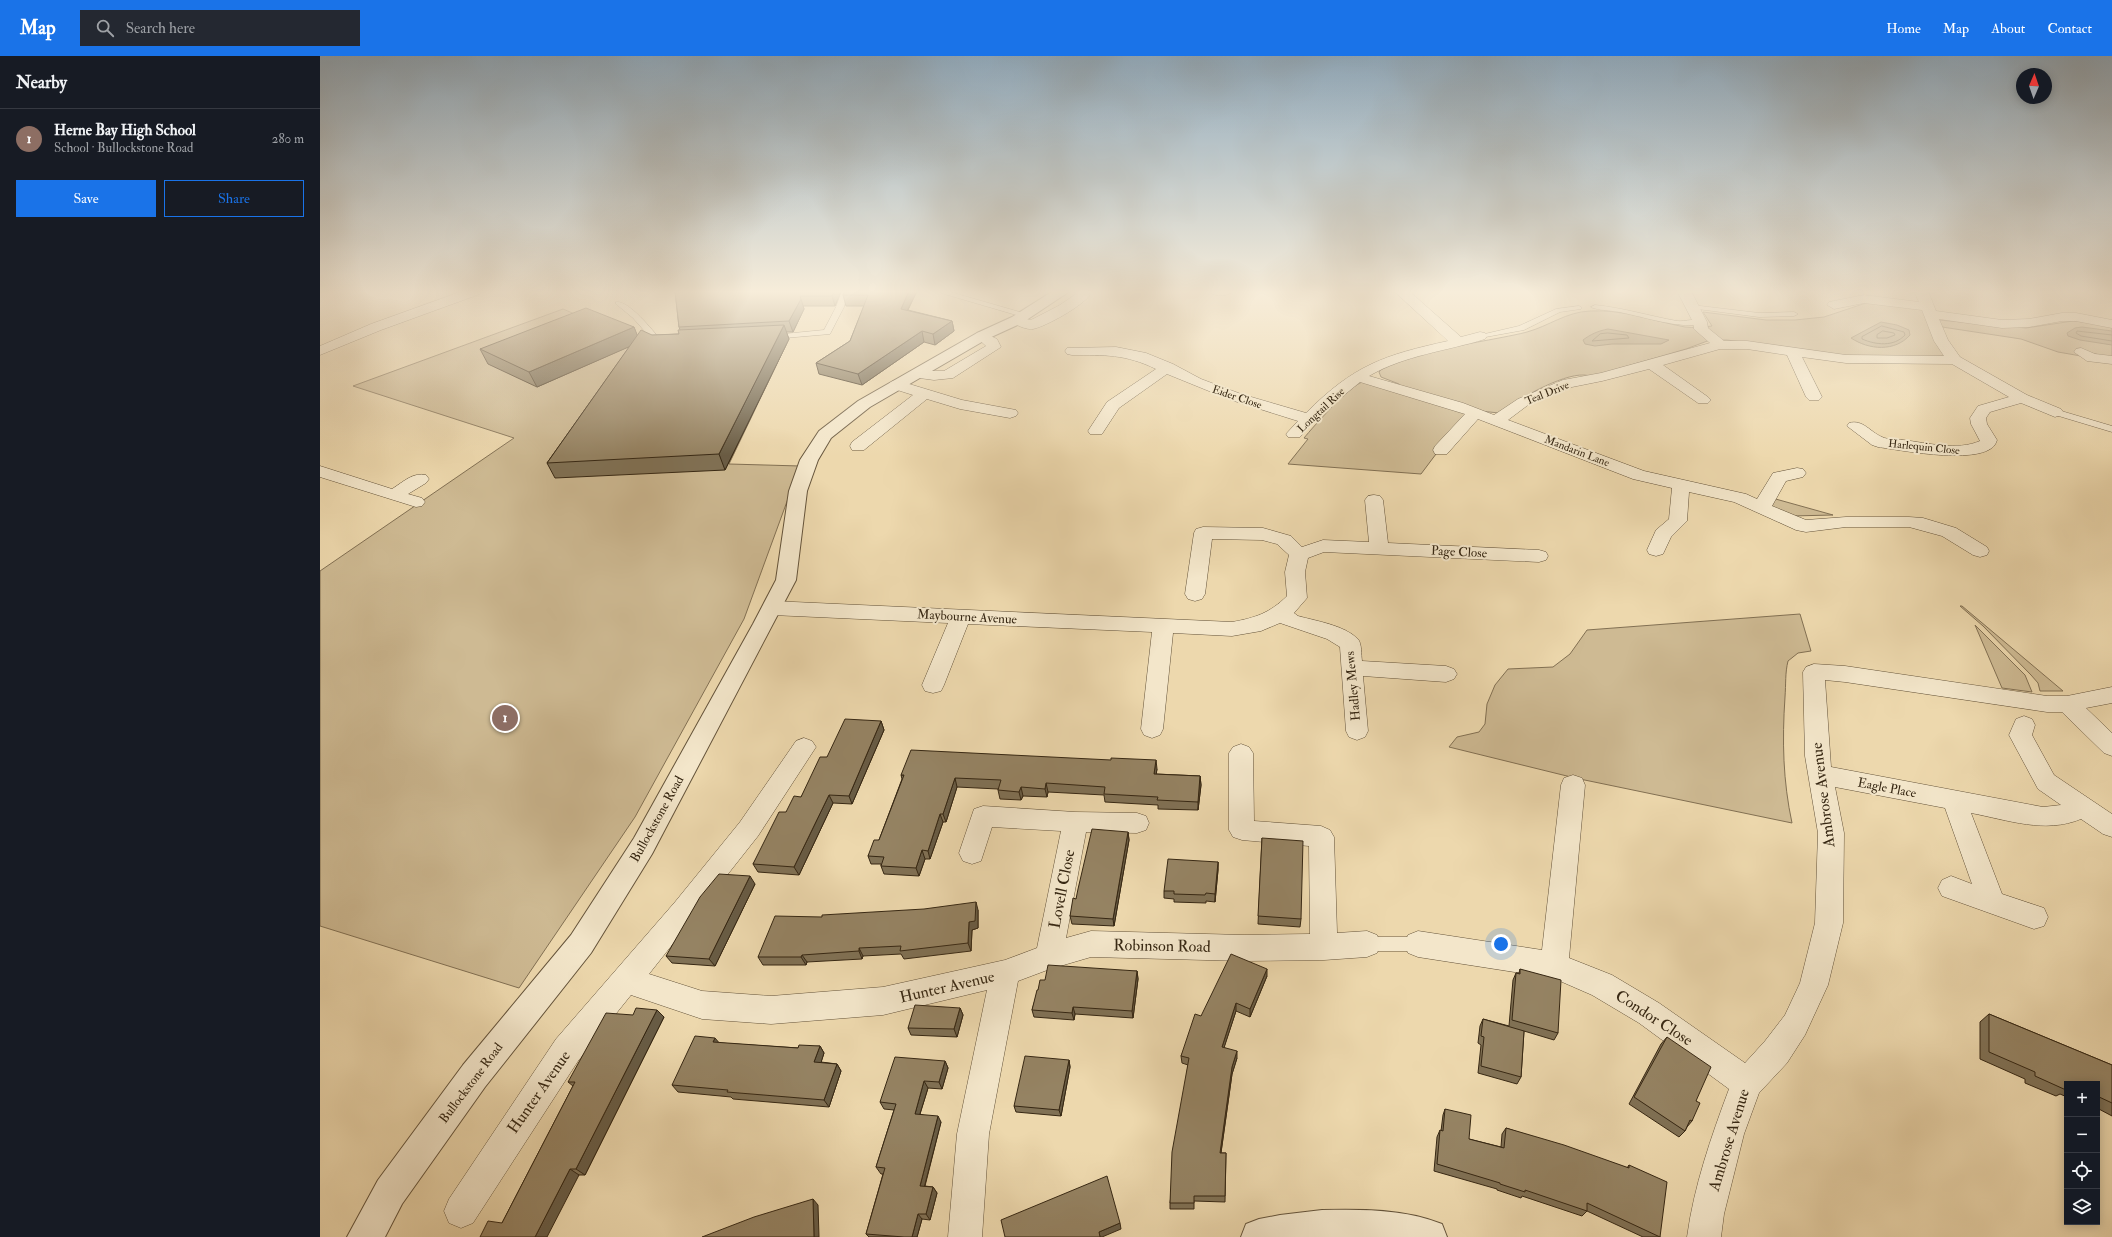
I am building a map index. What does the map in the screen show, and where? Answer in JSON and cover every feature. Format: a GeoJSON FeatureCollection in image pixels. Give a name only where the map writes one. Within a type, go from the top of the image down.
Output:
{"type":"FeatureCollection","features":[{"type":"Feature","properties":{"kind":"street"},"geometry":{"type":"LineString","coordinates":[[320,351],[331,346]]}},
{"type":"Feature","properties":{"kind":"street","name":"Bullockstone Road"},"geometry":{"type":"LineString","coordinates":[[365,1237],[390,1192],[474,1076],[581,944],[615,893],[786,580],[798,491],[809,460],[825,435],[842,420],[896,385],[965,346]]}},
{"type":"Feature","properties":{"kind":"street","name":"Longtail Rise"},"geometry":{"type":"LineString","coordinates":[[1294,434],[1308,419],[1357,377],[1384,362],[1410,353],[1444,346]]}},
{"type":"Feature","properties":{"kind":"street","name":"Teal Drive"},"geometry":{"type":"LineString","coordinates":[[1495,421],[1523,402],[1568,383],[1602,377],[1650,363],[1720,346]]}},
{"type":"Feature","properties":{"kind":"street","name":"Teal Drive"},"geometry":{"type":"LineString","coordinates":[[1755,346],[1846,359],[1955,360]]}},
{"type":"Feature","properties":{"kind":"street"},"geometry":{"type":"LineString","coordinates":[[1945,346],[1955,360],[2022,398],[2055,412]]}},
{"type":"Feature","properties":{"kind":"street","name":"Eider Close"},"geometry":{"type":"LineString","coordinates":[[1072,350],[1117,347],[1168,367],[1196,382],[1236,397],[1308,419]]}},
{"type":"Feature","properties":{"kind":"street"},"geometry":{"type":"LineString","coordinates":[[1792,351],[1814,397]]}},
{"type":"Feature","properties":{"kind":"street"},"geometry":{"type":"LineString","coordinates":[[2081,352],[2092,358],[2112,360]]}},
{"type":"Feature","properties":{"kind":"street"},"geometry":{"type":"LineString","coordinates":[[1650,363],[1703,400]]}},
{"type":"Feature","properties":{"kind":"street"},"geometry":{"type":"LineString","coordinates":[[1096,431],[1113,405],[1168,367]]}},
{"type":"Feature","properties":{"kind":"street","name":"Mandarin Lane"},"geometry":{"type":"LineString","coordinates":[[1357,377],[1475,413],[1639,475],[1740,498],[1796,524],[1806,526],[1846,522],[1901,522],[1923,524],[1949,532],[1980,551]]}},
{"type":"Feature","properties":{"kind":"street"},"geometry":{"type":"LineString","coordinates":[[896,385],[923,395],[960,404],[1010,413]]}},
{"type":"Feature","properties":{"kind":"street"},"geometry":{"type":"LineString","coordinates":[[858,446],[923,395]]}},
{"type":"Feature","properties":{"kind":"street","name":"Harlequin Close"},"geometry":{"type":"LineString","coordinates":[[1855,426],[1878,442],[1951,451],[1967,451],[1988,444],[1989,440],[1979,424],[1978,418],[1984,409],[2022,398]]}},
{"type":"Feature","properties":{"kind":"street"},"geometry":{"type":"LineString","coordinates":[[1441,450],[1475,413]]}},
{"type":"Feature","properties":{"kind":"street"},"geometry":{"type":"LineString","coordinates":[[320,471],[416,502]]}},
{"type":"Feature","properties":{"kind":"street"},"geometry":{"type":"LineString","coordinates":[[1762,507],[1779,477],[1797,473]]}},
{"type":"Feature","properties":{"kind":"street"},"geometry":{"type":"LineString","coordinates":[[394,495],[420,479]]}},
{"type":"Feature","properties":{"kind":"street"},"geometry":{"type":"LineString","coordinates":[[1656,550],[1663,534],[1678,521],[1681,485]]}},
{"type":"Feature","properties":{"kind":"street"},"geometry":{"type":"LineString","coordinates":[[1195,594],[1202,532],[1263,534],[1284,540],[1299,554],[1322,546],[1379,548],[1374,500]]}},
{"type":"Feature","properties":{"kind":"street","name":"Mandarin Lane"},"geometry":{"type":"LineString","coordinates":[[1796,524],[1811,541]]}},
{"type":"Feature","properties":{"kind":"street","name":"Page Close"},"geometry":{"type":"LineString","coordinates":[[1379,548],[1539,556]]}},
{"type":"Feature","properties":{"kind":"street","name":"Maybourne Avenue"},"geometry":{"type":"LineString","coordinates":[[772,608],[1232,629],[1264,624],[1281,614],[1297,598],[1295,572],[1299,554]]}},
{"type":"Feature","properties":{"kind":"street","name":"Hadley Mews"},"geometry":{"type":"LineString","coordinates":[[1281,614],[1291,621],[1334,634],[1350,644],[1357,731]]}},
{"type":"Feature","properties":{"kind":"street"},"geometry":{"type":"LineString","coordinates":[[933,684],[961,616]]}},
{"type":"Feature","properties":{"kind":"street"},"geometry":{"type":"LineString","coordinates":[[1152,729],[1163,626]]}},
{"type":"Feature","properties":{"kind":"street"},"geometry":{"type":"LineString","coordinates":[[1352,668],[1446,674]]}},
{"type":"Feature","properties":{"kind":"street","name":"Ambrose Avenue"},"geometry":{"type":"LineString","coordinates":[[1704,1237],[1709,1207],[1728,1134],[1747,1083],[1776,1052],[1795,1025],[1814,985],[1830,923],[1831,833],[1817,756],[1814,672],[1845,674],[2046,704],[2067,704],[2112,695]]}},
{"type":"Feature","properties":{"kind":"street"},"geometry":{"type":"LineString","coordinates":[[2067,704],[2112,747]]}},
{"type":"Feature","properties":{"kind":"street"},"geometry":{"type":"LineString","coordinates":[[2024,725],[2020,735],[2046,782],[2112,827]]}},
{"type":"Feature","properties":{"kind":"street","name":"Hunter Avenue"},"geometry":{"type":"LineString","coordinates":[[461,1211],[522,1116],[567,1050],[685,910],[748,829],[804,747]]}},
{"type":"Feature","properties":{"kind":"street"},"geometry":{"type":"LineString","coordinates":[[1241,753],[1242,830],[1320,837],[1324,947]]}},
{"type":"Feature","properties":{"kind":"street","name":"Eagle Place"},"geometry":{"type":"LineString","coordinates":[[1821,775],[2043,817],[2056,817],[2069,814],[2081,806]]}},
{"type":"Feature","properties":{"kind":"street"},"geometry":{"type":"LineString","coordinates":[[1554,965],[1573,785]]}},
{"type":"Feature","properties":{"kind":"street"},"geometry":{"type":"LineString","coordinates":[[1954,800],[1992,902]]}},
{"type":"Feature","properties":{"kind":"street"},"geometry":{"type":"LineString","coordinates":[[972,853],[983,816],[1074,822],[1137,823]]}},
{"type":"Feature","properties":{"kind":"street","name":"Lovell Close"},"geometry":{"type":"LineString","coordinates":[[1049,956],[1074,822]]}},
{"type":"Feature","properties":{"kind":"street"},"geometry":{"type":"LineString","coordinates":[[1951,888],[2034,917]]}},
{"type":"Feature","properties":{"kind":"street","name":"Robinson Road"},"geometry":{"type":"LineString","coordinates":[[1005,973],[1049,956],[1091,944],[1244,948],[1324,947],[1368,944]]}},
{"type":"Feature","properties":{"kind":"street","name":"Condor Close"},"geometry":{"type":"LineString","coordinates":[[1418,944],[1554,965],[1602,985],[1649,1013],[1713,1057],[1747,1083]]}},
{"type":"Feature","properties":{"kind":"street","name":"Hunter Avenue"},"geometry":{"type":"LineString","coordinates":[[625,980],[702,1005],[772,1010],[883,1001],[1005,973],[973,1134],[964,1237]]}},
{"type":"Feature","properties":{"kind":"street"},"geometry":{"type":"LineString","coordinates":[[1259,1237],[1307,1229],[1356,1226],[1400,1231],[1428,1237]]}},
{"type":"Feature","properties":{"kind":"lane"},"geometry":{"type":"LineString","coordinates":[[2055,412],[2112,429]]}},
{"type":"Feature","properties":{"kind":"lane"},"geometry":{"type":"LineString","coordinates":[[1368,944],[1418,944]]}},
{"type":"Feature","properties":{"kind":"shaded area"},"geometry":{"type":"Polygon","coordinates":[[[462,346],[785,346],[729,464],[800,466],[744,619],[635,817],[519,988],[320,926],[320,571],[514,438],[353,386],[462,346]]]}},
{"type":"Feature","properties":{"kind":"shaded area"},"geometry":{"type":"Polygon","coordinates":[[[1457,346],[1694,346],[1593,376],[1574,376],[1552,383],[1517,401],[1499,413],[1480,411],[1436,454],[1421,474],[1288,464],[1308,439],[1304,438],[1332,407],[1350,390],[1363,382],[1377,382],[1401,387],[1399,384],[1381,377],[1379,372],[1389,365],[1405,359],[1457,346]]]}},
{"type":"Feature","properties":{"kind":"shaded area"},"geometry":{"type":"Polygon","coordinates":[[[1773,346],[1940,346],[1945,356],[1862,358],[1773,346]]]}},
{"type":"Feature","properties":{"kind":"shaded area"},"geometry":{"type":"Polygon","coordinates":[[[2041,346],[2112,346],[2112,361],[2096,354],[2085,352],[2081,356],[2058,352],[2041,346]]]}},
{"type":"Feature","properties":{"kind":"shaded area"},"geometry":{"type":"Polygon","coordinates":[[[1772,498],[1833,515],[1791,516],[1772,509],[1772,498]]]}},
{"type":"Feature","properties":{"kind":"shaded area"},"geometry":{"type":"Polygon","coordinates":[[[1960,606],[1962,606],[2063,691],[2040,691],[2038,683],[2031,675],[1983,626],[1960,606]]]}},
{"type":"Feature","properties":{"kind":"shaded area"},"geometry":{"type":"Polygon","coordinates":[[[1800,614],[1811,651],[1798,653],[1788,661],[1786,670],[1784,761],[1792,823],[1575,778],[1449,747],[1457,737],[1479,732],[1485,724],[1487,704],[1495,685],[1508,669],[1553,667],[1570,654],[1587,630],[1800,614]]]}},
{"type":"Feature","properties":{"kind":"shaded area"},"geometry":{"type":"Polygon","coordinates":[[[1975,625],[2025,675],[2032,692],[2002,688],[1975,625]]]}},
{"type":"Feature","properties":{"kind":"water"},"geometry":{"type":"Polygon","coordinates":[[[1870,346],[1891,346],[1889,347],[1870,346]]]}},
{"type":"Feature","properties":{"kind":"building"},"geometry":{"type":"Polygon","coordinates":[[[487,346],[589,346],[529,372],[480,349],[487,346]]]}},
{"type":"Feature","properties":{"kind":"building"},"geometry":{"type":"Polygon","coordinates":[[[630,346],[773,346],[719,454],[547,463],[630,346]]]}},
{"type":"Feature","properties":{"kind":"building"},"geometry":{"type":"Polygon","coordinates":[[[842,346],[900,346],[858,374],[816,363],[842,346]]]}},
{"type":"Feature","properties":{"kind":"building"},"geometry":{"type":"Polygon","coordinates":[[[845,719],[881,721],[849,796],[829,795],[794,867],[753,864],[779,812],[786,812],[794,796],[801,797],[820,757],[827,757],[845,719]]]}},
{"type":"Feature","properties":{"kind":"building"},"geometry":{"type":"Polygon","coordinates":[[[911,750],[1111,760],[1111,758],[1156,760],[1154,774],[1200,776],[1198,802],[1157,800],[1158,797],[1104,794],[1105,787],[1046,783],[1045,789],[1021,787],[1019,792],[998,790],[1001,780],[955,778],[943,814],[940,814],[928,851],[922,850],[916,868],[881,866],[884,857],[868,856],[874,840],[879,840],[904,775],[901,775],[911,750]]]}},
{"type":"Feature","properties":{"kind":"building"},"geometry":{"type":"Polygon","coordinates":[[[1092,829],[1128,832],[1113,919],[1070,916],[1073,898],[1076,899],[1092,829]]]}},
{"type":"Feature","properties":{"kind":"building"},"geometry":{"type":"Polygon","coordinates":[[[1262,838],[1303,841],[1301,919],[1258,916],[1262,838]]]}},
{"type":"Feature","properties":{"kind":"building"},"geometry":{"type":"Polygon","coordinates":[[[1168,859],[1218,862],[1215,894],[1174,894],[1174,891],[1164,891],[1168,859]]]}},
{"type":"Feature","properties":{"kind":"building"},"geometry":{"type":"Polygon","coordinates":[[[719,874],[750,876],[709,959],[666,956],[700,897],[719,874]]]}},
{"type":"Feature","properties":{"kind":"building"},"geometry":{"type":"Polygon","coordinates":[[[976,902],[975,921],[969,922],[968,943],[900,951],[901,946],[859,948],[859,951],[802,955],[801,957],[758,957],[775,916],[822,917],[822,915],[924,909],[976,902]]]}},
{"type":"Feature","properties":{"kind":"building"},"geometry":{"type":"Polygon","coordinates":[[[1231,954],[1267,969],[1250,1009],[1236,1003],[1222,1047],[1237,1051],[1232,1067],[1220,1153],[1226,1153],[1225,1196],[1194,1196],[1194,1203],[1170,1203],[1172,1152],[1189,1058],[1181,1056],[1195,1014],[1201,1016],[1231,954]]]}},
{"type":"Feature","properties":{"kind":"building"},"geometry":{"type":"Polygon","coordinates":[[[1048,965],[1137,971],[1132,1011],[1073,1007],[1072,1013],[1032,1010],[1040,980],[1045,980],[1048,965]]]}},
{"type":"Feature","properties":{"kind":"building"},"geometry":{"type":"Polygon","coordinates":[[[1520,969],[1561,980],[1558,1033],[1512,1020],[1516,973],[1520,974],[1520,969]]]}},
{"type":"Feature","properties":{"kind":"building"},"geometry":{"type":"Polygon","coordinates":[[[915,1005],[960,1008],[954,1029],[908,1028],[915,1005]]]}},
{"type":"Feature","properties":{"kind":"building"},"geometry":{"type":"Polygon","coordinates":[[[636,1008],[657,1010],[576,1169],[570,1169],[535,1237],[480,1237],[488,1221],[502,1223],[575,1082],[568,1082],[606,1013],[633,1015],[636,1008]]]}},
{"type":"Feature","properties":{"kind":"building"},"geometry":{"type":"Polygon","coordinates":[[[1989,1014],[2112,1065],[2112,1103],[2100,1097],[2100,1081],[2064,1081],[2064,1089],[2035,1076],[2035,1072],[1989,1052],[1989,1014]]]}},
{"type":"Feature","properties":{"kind":"building"},"geometry":{"type":"Polygon","coordinates":[[[1483,1019],[1524,1031],[1521,1077],[1481,1066],[1484,1037],[1481,1036],[1483,1019]]]}},
{"type":"Feature","properties":{"kind":"building"},"geometry":{"type":"Polygon","coordinates":[[[695,1036],[715,1038],[713,1042],[798,1048],[799,1045],[820,1046],[814,1062],[837,1064],[824,1100],[727,1092],[728,1090],[672,1085],[695,1036]]]}},
{"type":"Feature","properties":{"kind":"building"},"geometry":{"type":"Polygon","coordinates":[[[1667,1037],[1711,1067],[1696,1101],[1700,1103],[1692,1121],[1690,1120],[1685,1131],[1634,1097],[1667,1037]]]}},
{"type":"Feature","properties":{"kind":"building"},"geometry":{"type":"Polygon","coordinates":[[[1025,1056],[1069,1060],[1059,1110],[1014,1106],[1025,1056]]]}},
{"type":"Feature","properties":{"kind":"building"},"geometry":{"type":"Polygon","coordinates":[[[895,1057],[945,1061],[939,1082],[924,1081],[915,1114],[938,1116],[920,1186],[933,1187],[926,1214],[918,1214],[912,1237],[866,1234],[885,1168],[876,1167],[896,1104],[880,1102],[895,1057]]]}},
{"type":"Feature","properties":{"kind":"building"},"geometry":{"type":"Polygon","coordinates":[[[1445,1109],[1471,1115],[1469,1139],[1504,1148],[1506,1128],[1564,1145],[1629,1168],[1629,1165],[1667,1182],[1660,1237],[1587,1203],[1587,1211],[1525,1190],[1525,1192],[1437,1164],[1440,1130],[1443,1131],[1445,1109]]]}},
{"type":"Feature","properties":{"kind":"building"},"geometry":{"type":"Polygon","coordinates":[[[1107,1176],[1120,1223],[1099,1232],[1100,1237],[1005,1237],[1001,1220],[1107,1176]]]}},
{"type":"Feature","properties":{"kind":"building"},"geometry":{"type":"Polygon","coordinates":[[[813,1199],[814,1237],[702,1237],[754,1217],[813,1199]]]}},
{"type":"Feature","properties":{"kind":"place","name":"Herne Bay High School"},"geometry":{"type":"Point","coordinates":[505,718]}}]}
